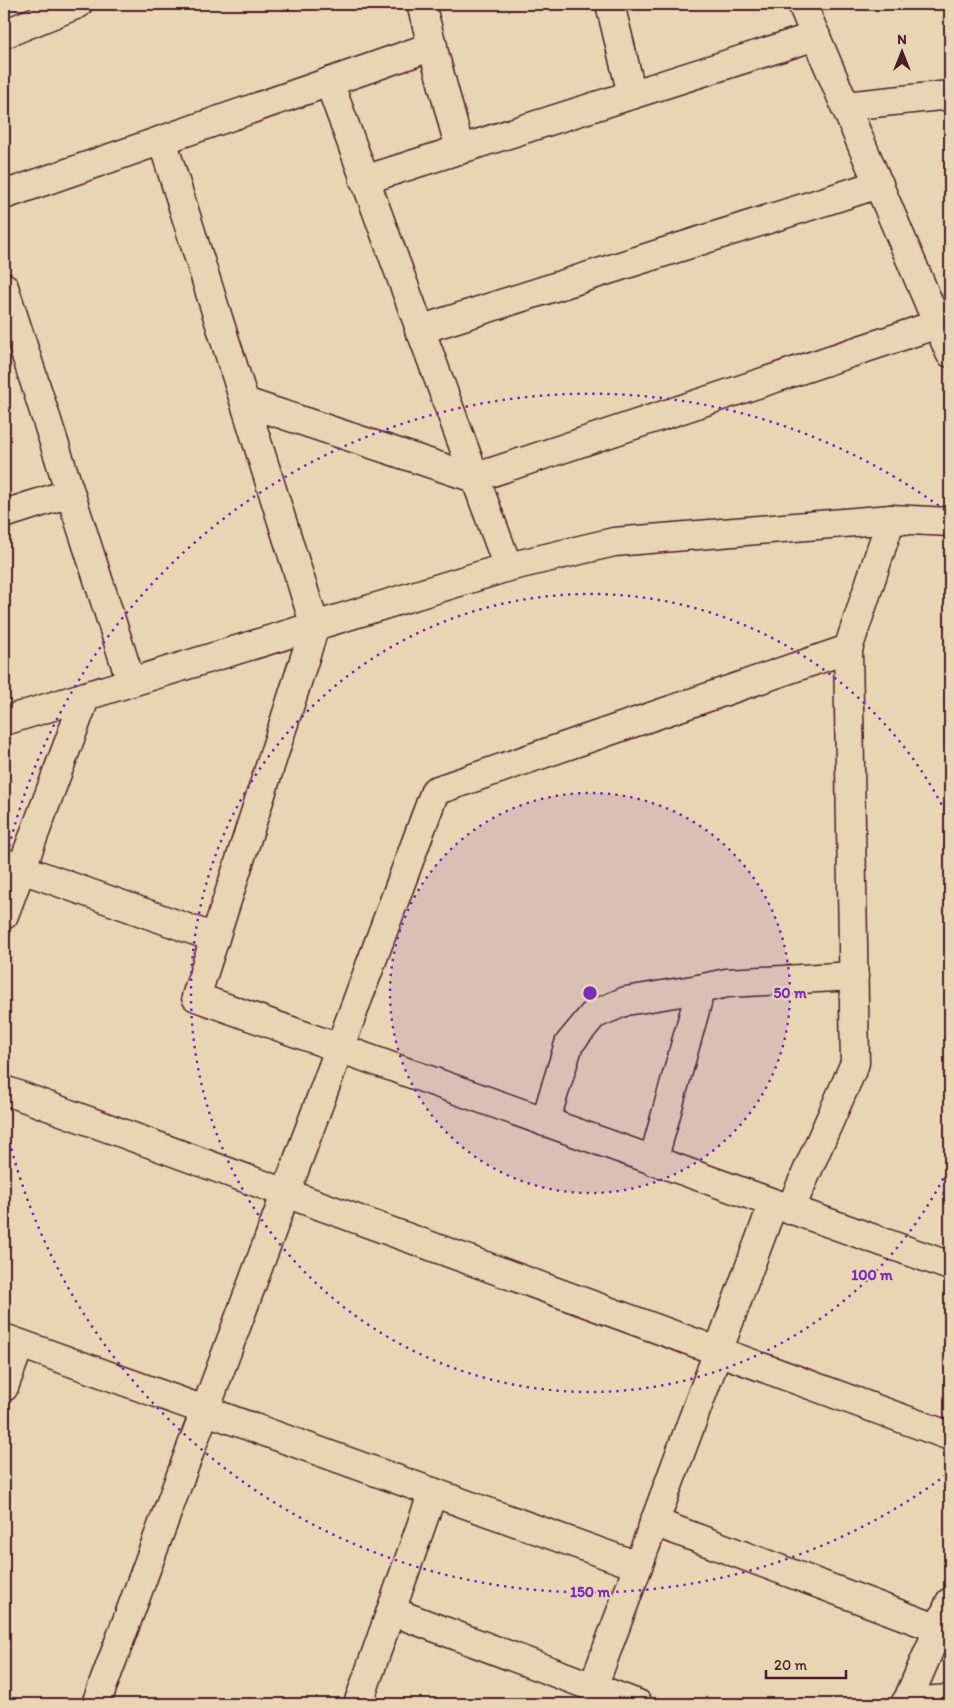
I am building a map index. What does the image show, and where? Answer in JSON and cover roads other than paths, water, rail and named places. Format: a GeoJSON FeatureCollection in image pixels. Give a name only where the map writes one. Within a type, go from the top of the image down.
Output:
{"type":"FeatureCollection","features":[{"type":"Feature","properties":{"kind":"street"},"geometry":{"type":"LineString","coordinates":[[4,34],[78,4]]}},
{"type":"Feature","properties":{"kind":"street"},"geometry":{"type":"LineString","coordinates":[[422,4],[460,150]]}},
{"type":"Feature","properties":{"kind":"street"},"geometry":{"type":"LineString","coordinates":[[610,4],[632,95]]}},
{"type":"Feature","properties":{"kind":"street"},"geometry":{"type":"LineString","coordinates":[[802,4],[878,184],[938,294],[938,324],[950,353]]}},
{"type":"Feature","properties":{"kind":"street"},"geometry":{"type":"LineString","coordinates":[[364,180],[816,36]]}},
{"type":"Feature","properties":{"kind":"street"},"geometry":{"type":"LineString","coordinates":[[4,195],[433,46]]}},
{"type":"Feature","properties":{"kind":"street"},"geometry":{"type":"LineString","coordinates":[[329,82],[508,567]]}},
{"type":"Feature","properties":{"kind":"street"},"geometry":{"type":"LineString","coordinates":[[845,106],[950,95]]}},
{"type":"Feature","properties":{"kind":"street"},"geometry":{"type":"LineString","coordinates":[[162,140],[315,626],[196,998],[950,1266]]}},
{"type":"Feature","properties":{"kind":"street"},"geometry":{"type":"LineString","coordinates":[[419,330],[878,184]]}},
{"type":"Feature","properties":{"kind":"street"},"geometry":{"type":"LineString","coordinates":[[4,287],[131,682]]}},
{"type":"Feature","properties":{"kind":"street"},"geometry":{"type":"LineString","coordinates":[[245,402],[474,478],[938,324]]}},
{"type":"Feature","properties":{"kind":"street"},"geometry":{"type":"LineString","coordinates":[[4,514],[70,493]]}},
{"type":"Feature","properties":{"kind":"street"},"geometry":{"type":"LineString","coordinates":[[593,1687],[718,1351],[781,1207],[855,1063],[848,649],[891,519]]}},
{"type":"Feature","properties":{"kind":"street"},"geometry":{"type":"LineString","coordinates":[[4,721],[508,567],[614,542],[891,519],[950,522]]}},
{"type":"Feature","properties":{"kind":"street"},"geometry":{"type":"LineString","coordinates":[[96,1704],[435,791],[848,649]]}},
{"type":"Feature","properties":{"kind":"street"},"geometry":{"type":"LineString","coordinates":[[4,916],[13,866],[86,696]]}},
{"type":"Feature","properties":{"kind":"street"},"geometry":{"type":"LineString","coordinates":[[13,866],[215,938]]}},
{"type":"Feature","properties":{"kind":"street"},"geometry":{"type":"LineString","coordinates":[[545,1122],[569,1044],[593,1015],[626,1002],[727,983],[854,976]]}},
{"type":"Feature","properties":{"kind":"street"},"geometry":{"type":"LineString","coordinates":[[653,1161],[697,1003],[699,989]]}},
{"type":"Feature","properties":{"kind":"street"},"geometry":{"type":"LineString","coordinates":[[4,1090],[950,1436]]}},
{"type":"Feature","properties":{"kind":"street"},"geometry":{"type":"LineString","coordinates":[[4,1388],[12,1341],[638,1566]]}},
{"type":"Feature","properties":{"kind":"street"},"geometry":{"type":"LineString","coordinates":[[358,1704],[433,1492]]}},
{"type":"Feature","properties":{"kind":"street"},"geometry":{"type":"LineString","coordinates":[[654,1522],[939,1629]]}},
{"type":"Feature","properties":{"kind":"street"},"geometry":{"type":"LineString","coordinates":[[950,1602],[906,1703],[950,1699]]}},
{"type":"Feature","properties":{"kind":"street"},"geometry":{"type":"LineString","coordinates":[[391,1611],[638,1704]]}}]}
